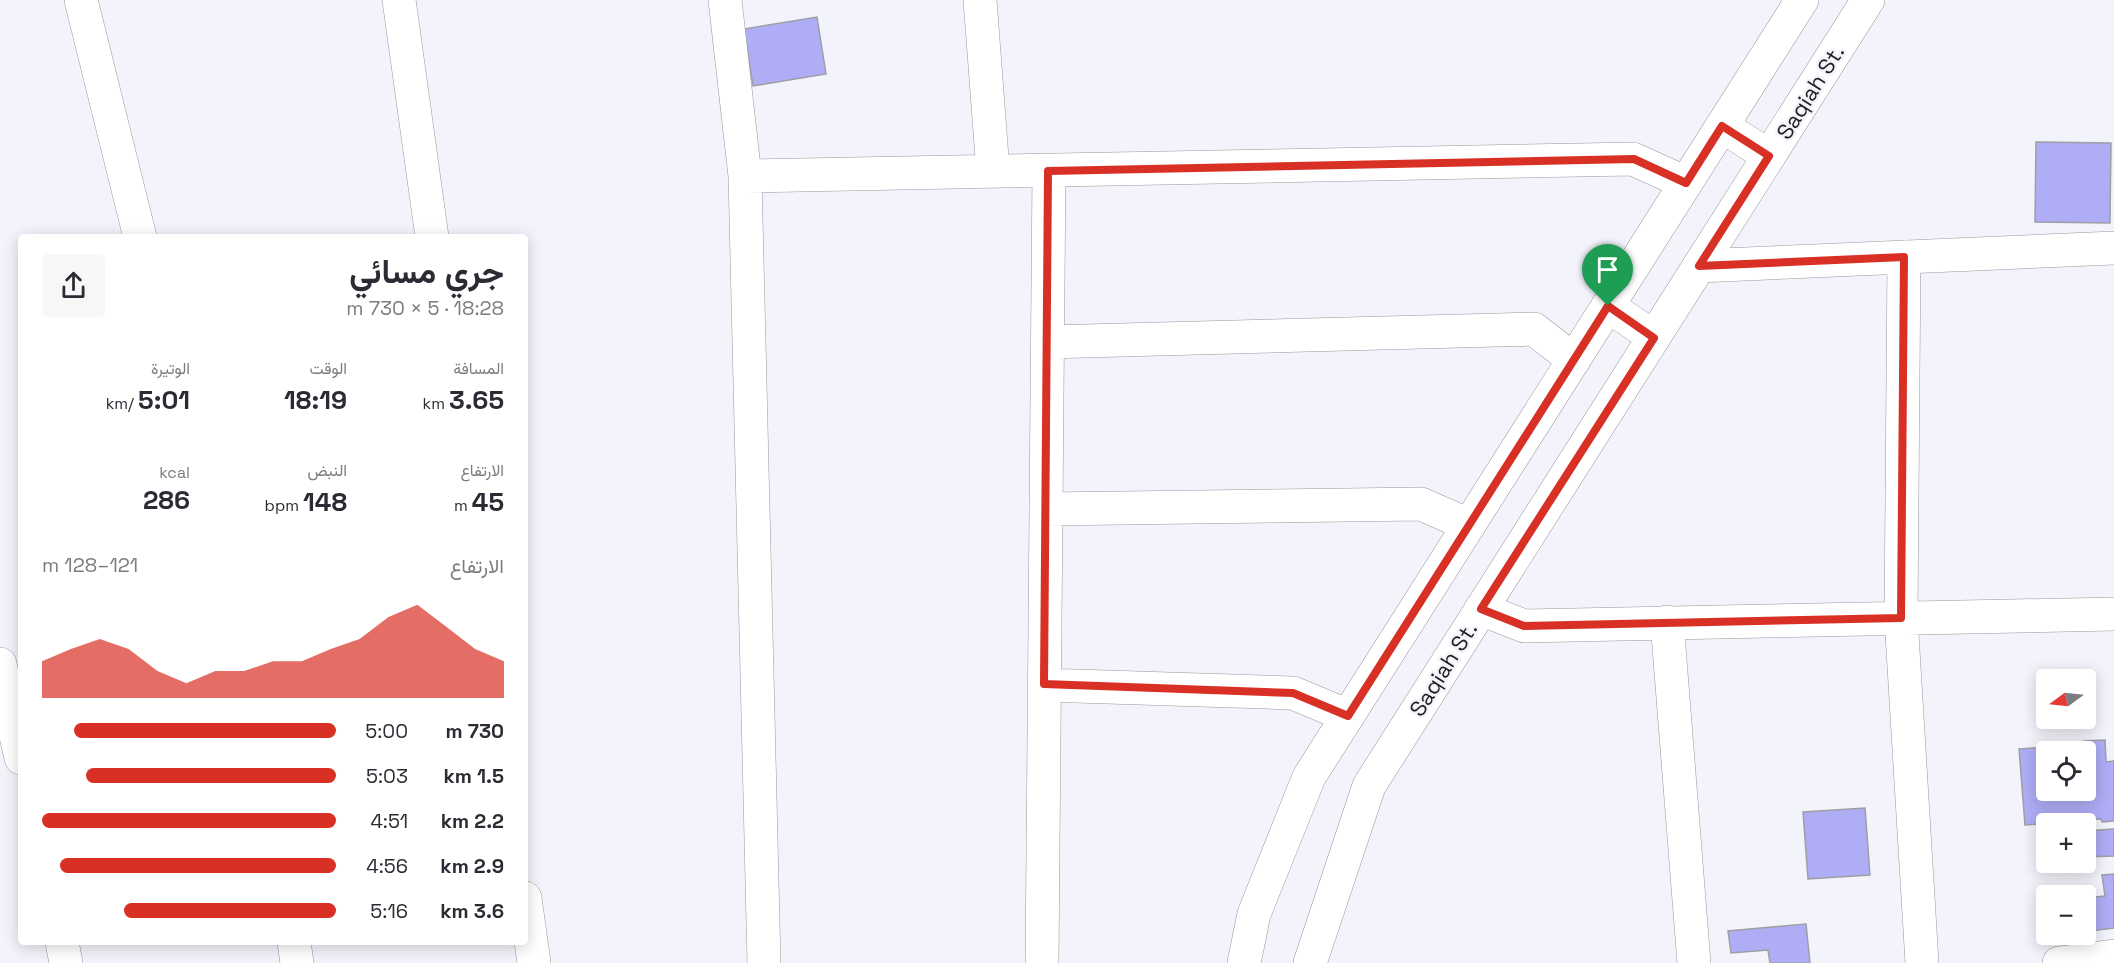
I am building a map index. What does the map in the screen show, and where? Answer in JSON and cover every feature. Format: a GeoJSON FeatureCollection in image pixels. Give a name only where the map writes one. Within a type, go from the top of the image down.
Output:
{"type":"FeatureCollection","features":[{"type":"Feature","properties":{"kind":"street"},"geometry":{"type":"LineString","coordinates":[[81,0],[139,234]]}},
{"type":"Feature","properties":{"kind":"street"},"geometry":{"type":"LineString","coordinates":[[399,0],[432,234]]}},
{"type":"Feature","properties":{"kind":"street"},"geometry":{"type":"LineString","coordinates":[[725,0],[745,176],[764,963]]}},
{"type":"Feature","properties":{"kind":"street"},"geometry":{"type":"LineString","coordinates":[[980,0],[993,171]]}},
{"type":"Feature","properties":{"kind":"street"},"geometry":{"type":"LineString","coordinates":[[1244,963],[1254,914],[1310,777],[1802,0]]}},
{"type":"Feature","properties":{"kind":"street","name":"Saqiah St."},"geometry":{"type":"LineString","coordinates":[[1310,963],[1369,786],[1868,0]]}},
{"type":"Feature","properties":{"kind":"street"},"geometry":{"type":"LineString","coordinates":[[1722,126],[1769,156]]}},
{"type":"Feature","properties":{"kind":"street"},"geometry":{"type":"LineString","coordinates":[[745,176],[1634,159],[1686,183]]}},
{"type":"Feature","properties":{"kind":"street"},"geometry":{"type":"LineString","coordinates":[[1042,963],[1048,171]]}},
{"type":"Feature","properties":{"kind":"street"},"geometry":{"type":"LineString","coordinates":[[1699,266],[2114,248]]}},
{"type":"Feature","properties":{"kind":"street"},"geometry":{"type":"LineString","coordinates":[[1904,257],[1901,618],[1922,963]]}},
{"type":"Feature","properties":{"kind":"street"},"geometry":{"type":"LineString","coordinates":[[1608,306],[1654,338]]}},
{"type":"Feature","properties":{"kind":"street"},"geometry":{"type":"LineString","coordinates":[[1047,342],[1534,329],[1574,360]]}},
{"type":"Feature","properties":{"kind":"street"},"geometry":{"type":"LineString","coordinates":[[1046,509],[1421,504],[1469,525]]}},
{"type":"Feature","properties":{"kind":"street"},"geometry":{"type":"LineString","coordinates":[[1481,609],[1524,626],[2114,614]]}},
{"type":"Feature","properties":{"kind":"street"},"geometry":{"type":"LineString","coordinates":[[1667,622],[1694,963]]}},
{"type":"Feature","properties":{"kind":"street"},"geometry":{"type":"LineString","coordinates":[[0,664],[18,745]]}},
{"type":"Feature","properties":{"kind":"street"},"geometry":{"type":"LineString","coordinates":[[1044,684],[1293,693],[1348,716]]}},
{"type":"Feature","properties":{"kind":"street"},"geometry":{"type":"LineString","coordinates":[[528,920],[534,963]]}},
{"type":"Feature","properties":{"kind":"street"},"geometry":{"type":"LineString","coordinates":[[63,945],[66,963]]}},
{"type":"Feature","properties":{"kind":"street"},"geometry":{"type":"LineString","coordinates":[[294,945],[297,963]]}},
{"type":"Feature","properties":{"kind":"street"},"geometry":{"type":"LineString","coordinates":[[2059,963],[2114,956]]}},
{"type":"Feature","properties":{"kind":"building"},"geometry":{"type":"Polygon","coordinates":[[[817,17],[826,74],[753,86],[744,29],[817,17]]]}},
{"type":"Feature","properties":{"kind":"building"},"geometry":{"type":"Polygon","coordinates":[[[2036,142],[2111,143],[2110,223],[2035,222],[2036,142]]]}},
{"type":"Feature","properties":{"kind":"building"},"geometry":{"type":"Polygon","coordinates":[[[2105,740],[2106,762],[2114,761],[2114,821],[2102,822],[2101,819],[2096,819],[2096,813],[2036,813],[2036,824],[2025,825],[2019,749],[2036,748],[2036,801],[2096,801],[2096,741],[2084,741],[2105,740]]]}},
{"type":"Feature","properties":{"kind":"building"},"geometry":{"type":"Polygon","coordinates":[[[1865,808],[1870,875],[1808,879],[1803,812],[1865,808]]]}},
{"type":"Feature","properties":{"kind":"building"},"geometry":{"type":"Polygon","coordinates":[[[2114,829],[2114,856],[2096,857],[2096,830],[2114,829]]]}},
{"type":"Feature","properties":{"kind":"building"},"geometry":{"type":"Polygon","coordinates":[[[2114,874],[2114,928],[2096,930],[2096,897],[2105,896],[2102,875],[2114,874]]]}},
{"type":"Feature","properties":{"kind":"building"},"geometry":{"type":"Polygon","coordinates":[[[1806,924],[1810,963],[1770,963],[1768,950],[1731,953],[1728,931],[1806,924]]]}},
{"type":"Feature","properties":{"kind":"route"},"geometry":{"type":"LineString","coordinates":[[1722,126],[1769,156],[1699,266],[1904,257],[1901,618],[1524,626],[1481,609],[1654,338],[1608,306],[1348,716],[1293,693],[1044,684],[1048,171],[1634,159],[1686,183],[1722,126]]}}]}
